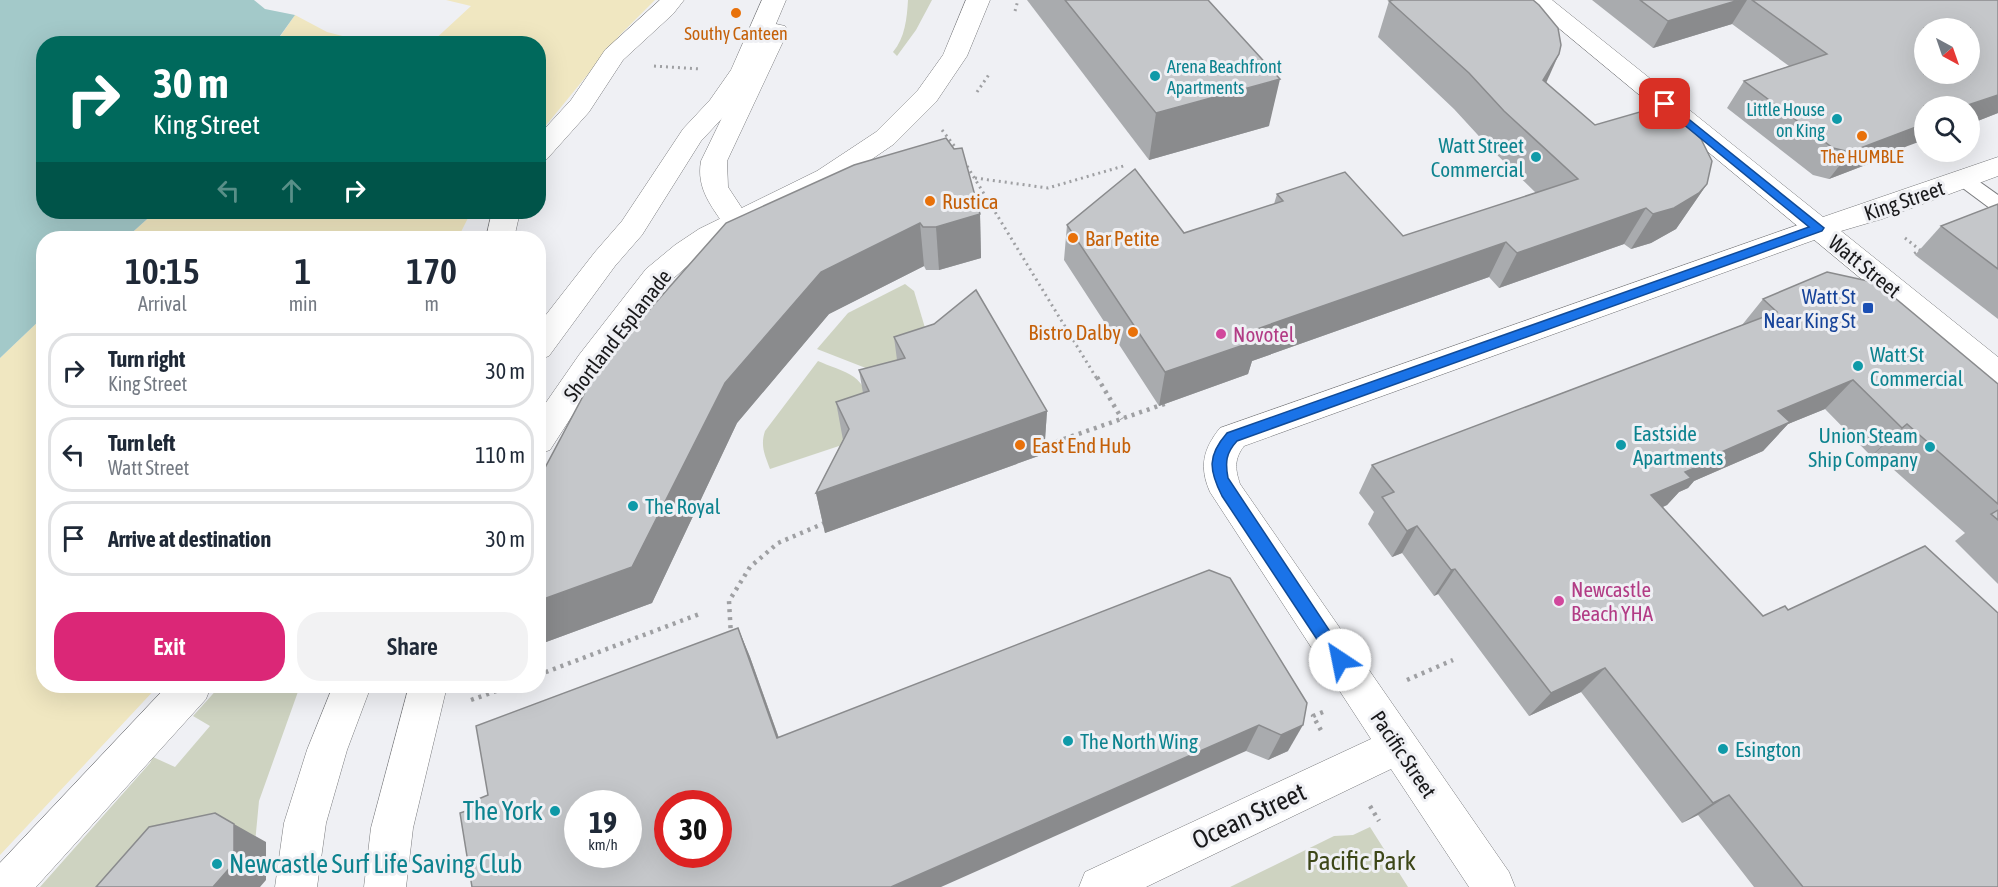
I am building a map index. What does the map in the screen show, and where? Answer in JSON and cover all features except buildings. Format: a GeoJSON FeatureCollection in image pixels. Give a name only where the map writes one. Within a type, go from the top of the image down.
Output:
{"type":"FeatureCollection","features":[{"type":"Feature","properties":{"kind":"street"},"geometry":{"type":"LineString","coordinates":[[546,144],[580,106],[614,55],[666,9],[672,0]]}},
{"type":"Feature","properties":{"kind":"street"},"geometry":{"type":"LineString","coordinates":[[546,337],[605,259],[632,228],[692,135],[720,106],[743,71],[774,0]]}},
{"type":"Feature","properties":{"kind":"street","name":"Shortland Esplanade"},"geometry":{"type":"LineString","coordinates":[[546,429],[590,363],[656,277],[686,252],[737,222],[827,177],[885,138],[927,96],[954,56],[978,0]]}},
{"type":"Feature","properties":{"kind":"street","name":"Watt Street"},"geometry":{"type":"LineString","coordinates":[[1537,0],[1998,374]]}},
{"type":"Feature","properties":{"kind":"street"},"geometry":{"type":"LineString","coordinates":[[737,222],[714,190],[711,173],[714,161],[776,31]]}},
{"type":"Feature","properties":{"kind":"street","name":"King Street"},"geometry":{"type":"LineString","coordinates":[[1232,437],[1998,166]]}},
{"type":"Feature","properties":{"kind":"street","name":"Pacific Street"},"geometry":{"type":"LineString","coordinates":[[1232,437],[1222,449],[1218,463],[1227,492],[1494,887]]}},
{"type":"Feature","properties":{"kind":"street"},"geometry":{"type":"LineString","coordinates":[[7,887],[186,693]]}},
{"type":"Feature","properties":{"kind":"street"},"geometry":{"type":"LineString","coordinates":[[296,887],[305,823],[327,750],[349,693]]}},
{"type":"Feature","properties":{"kind":"street"},"geometry":{"type":"LineString","coordinates":[[385,887],[392,828],[446,694]]}},
{"type":"Feature","properties":{"kind":"street","name":"Ocean Street"},"geometry":{"type":"LineString","coordinates":[[1100,887],[1398,746]]}},
{"type":"Feature","properties":{"kind":"lane"},"geometry":{"type":"LineString","coordinates":[[1963,179],[1998,204]]}},
{"type":"Feature","properties":{"kind":"path"},"geometry":{"type":"LineString","coordinates":[[669,67],[683,68]]}},
{"type":"Feature","properties":{"kind":"path"},"geometry":{"type":"LineString","coordinates":[[942,131],[949,137],[975,178],[1122,419]]}},
{"type":"Feature","properties":{"kind":"path"},"geometry":{"type":"LineString","coordinates":[[975,178],[1048,188],[1127,165]]}},
{"type":"Feature","properties":{"kind":"path"},"geometry":{"type":"LineString","coordinates":[[1897,232],[1920,250]]}},
{"type":"Feature","properties":{"kind":"path"},"geometry":{"type":"LineString","coordinates":[[1032,450],[1176,399]]}},
{"type":"Feature","properties":{"kind":"path"},"geometry":{"type":"LineString","coordinates":[[731,644],[728,604],[734,588],[752,563],[763,552],[791,535],[828,521]]}},
{"type":"Feature","properties":{"kind":"path"},"geometry":{"type":"LineString","coordinates":[[546,672],[702,613]]}},
{"type":"Feature","properties":{"kind":"path"},"geometry":{"type":"LineString","coordinates":[[1398,684],[1453,660]]}},
{"type":"Feature","properties":{"kind":"path"},"geometry":{"type":"LineString","coordinates":[[1325,736],[1313,717],[1328,710]]}},
{"type":"Feature","properties":{"kind":"green space"},"geometry":{"type":"Polygon","coordinates":[[[908,0],[932,0],[916,30],[897,56],[893,52],[903,34],[908,0]]]}},
{"type":"Feature","properties":{"kind":"green space"},"geometry":{"type":"Polygon","coordinates":[[[905,284],[914,291],[937,368],[899,381],[817,349],[848,313],[905,284]]]}},
{"type":"Feature","properties":{"kind":"green space"},"geometry":{"type":"Polygon","coordinates":[[[818,361],[846,372],[860,382],[871,403],[875,434],[770,469],[763,446],[765,431],[818,361]]]}},
{"type":"Feature","properties":{"kind":"green space"},"geometry":{"type":"Polygon","coordinates":[[[214,693],[298,693],[259,801],[255,843],[107,887],[40,887],[153,757],[175,767],[210,726],[193,716],[214,693]]]}},
{"type":"Feature","properties":{"kind":"green space","name":"Pacific Park"},"geometry":{"type":"Polygon","coordinates":[[[1370,827],[1408,887],[1230,887],[1334,836],[1353,835],[1370,827]]]}},
{"type":"Feature","properties":{"kind":"sand"},"geometry":{"type":"Polygon","coordinates":[[[446,0],[655,0],[620,35],[546,125],[546,36],[439,36],[471,6],[446,0]]]}},
{"type":"Feature","properties":{"kind":"sand"},"geometry":{"type":"Polygon","coordinates":[[[295,15],[327,32],[343,36],[281,36],[295,15]]]}},
{"type":"Feature","properties":{"kind":"sand"},"geometry":{"type":"Polygon","coordinates":[[[147,219],[468,219],[462,231],[134,231],[147,219]]]}},
{"type":"Feature","properties":{"kind":"sand"},"geometry":{"type":"Polygon","coordinates":[[[36,324],[36,693],[151,693],[0,855],[0,358],[36,324]]]}},
{"type":"Feature","properties":{"kind":"water"},"geometry":{"type":"Polygon","coordinates":[[[0,0],[254,0],[265,9],[295,15],[280,36],[36,36],[36,219],[147,219],[134,231],[36,231],[36,324],[0,358],[0,0]]]}},
{"type":"Feature","properties":{"kind":"place","name":"Southy Canteen"},"geometry":{"type":"Point","coordinates":[736,13]}},
{"type":"Feature","properties":{"kind":"place","name":"Arena Beachfront Apartments"},"geometry":{"type":"Point","coordinates":[1155,76]}},
{"type":"Feature","properties":{"kind":"place","name":"Little House on King"},"geometry":{"type":"Point","coordinates":[1837,119]}},
{"type":"Feature","properties":{"kind":"place","name":"The HUMBLE"},"geometry":{"type":"Point","coordinates":[1862,136]}},
{"type":"Feature","properties":{"kind":"place","name":"Watt Street Commercial"},"geometry":{"type":"Point","coordinates":[1536,157]}},
{"type":"Feature","properties":{"kind":"place","name":"Rustica"},"geometry":{"type":"Point","coordinates":[930,201]}},
{"type":"Feature","properties":{"kind":"place","name":"Bar Petite"},"geometry":{"type":"Point","coordinates":[1073,238]}},
{"type":"Feature","properties":{"kind":"place","name":"Watt St Near King St"},"geometry":{"type":"Point","coordinates":[1868,308]}},
{"type":"Feature","properties":{"kind":"place","name":"Bistro Dalby"},"geometry":{"type":"Point","coordinates":[1133,332]}},
{"type":"Feature","properties":{"kind":"place","name":"Novotel"},"geometry":{"type":"Point","coordinates":[1221,334]}},
{"type":"Feature","properties":{"kind":"place","name":"Watt St Commercial"},"geometry":{"type":"Point","coordinates":[1858,366]}},
{"type":"Feature","properties":{"kind":"place","name":"East End Hub"},"geometry":{"type":"Point","coordinates":[1020,445]}},
{"type":"Feature","properties":{"kind":"place","name":"Eastside Apartments"},"geometry":{"type":"Point","coordinates":[1621,445]}},
{"type":"Feature","properties":{"kind":"place","name":"Union Steam Ship Company"},"geometry":{"type":"Point","coordinates":[1930,447]}},
{"type":"Feature","properties":{"kind":"place","name":"The Royal"},"geometry":{"type":"Point","coordinates":[633,506]}},
{"type":"Feature","properties":{"kind":"place","name":"Newcastle Beach YHA"},"geometry":{"type":"Point","coordinates":[1559,601]}},
{"type":"Feature","properties":{"kind":"place","name":"The North Wing"},"geometry":{"type":"Point","coordinates":[1068,741]}},
{"type":"Feature","properties":{"kind":"place","name":"Esington"},"geometry":{"type":"Point","coordinates":[1723,749]}},
{"type":"Feature","properties":{"kind":"place","name":"The York"},"geometry":{"type":"Point","coordinates":[555,811]}},
{"type":"Feature","properties":{"kind":"place","name":"Newcastle Surf Life Saving Club"},"geometry":{"type":"Point","coordinates":[217,864]}},
{"type":"Feature","properties":{"kind":"route"},"geometry":{"type":"LineString","coordinates":[[1340,660],[1227,492],[1218,463],[1222,449],[1232,437],[1818,228],[1665,104]]}}]}
